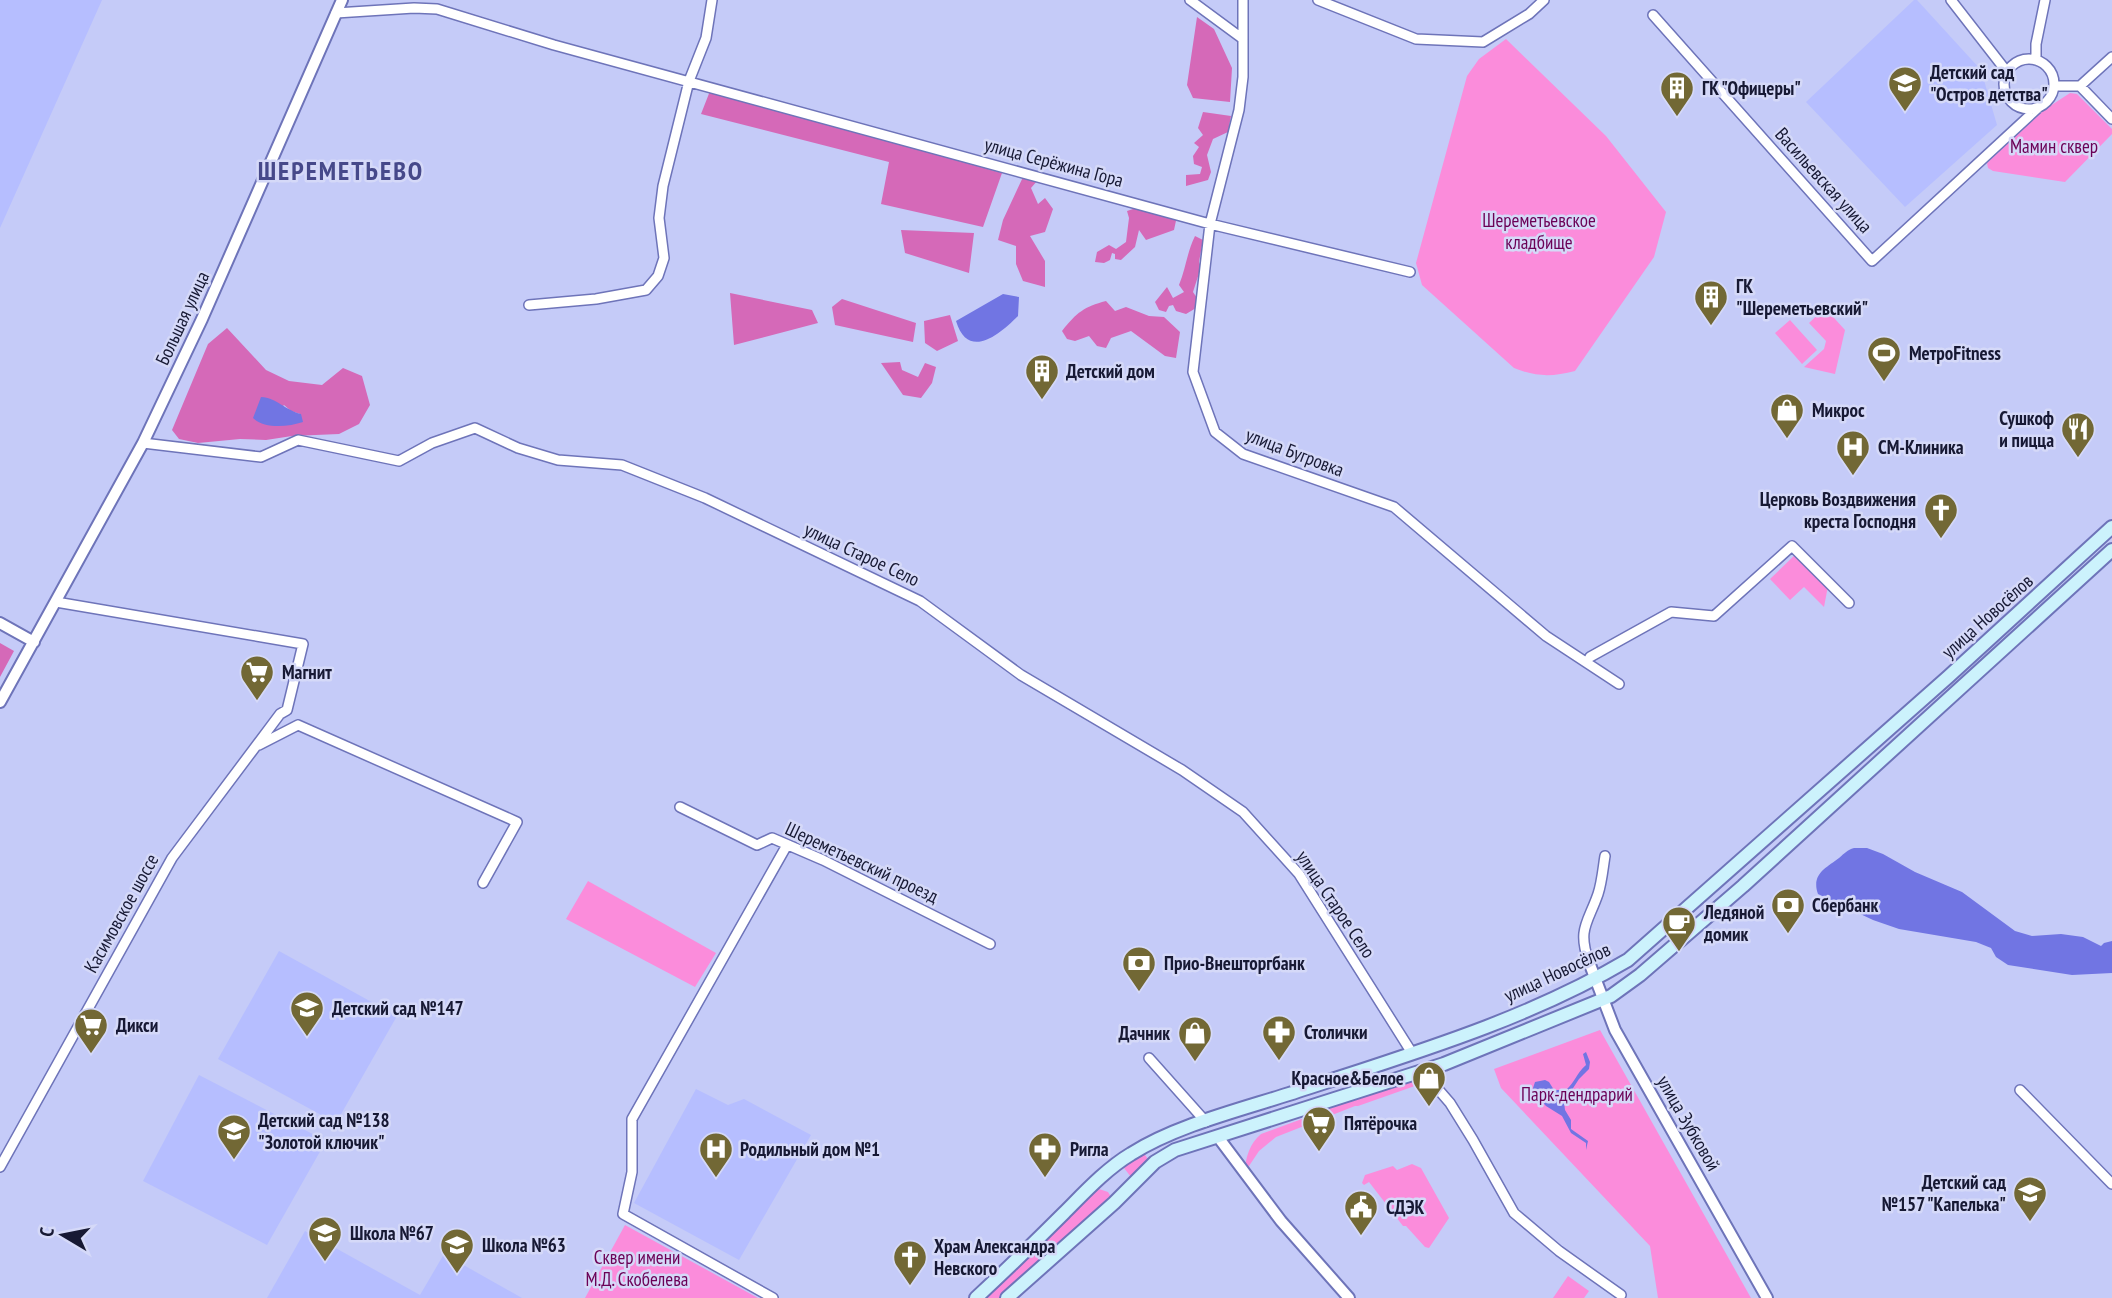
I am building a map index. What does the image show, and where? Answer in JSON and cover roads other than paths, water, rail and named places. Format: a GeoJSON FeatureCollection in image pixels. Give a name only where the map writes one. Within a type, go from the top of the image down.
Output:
{"type":"FeatureCollection","features":[{"type":"Feature","properties":{"kind":"main road","name":"улица Новосёлов"},"geometry":{"type":"LineString","coordinates":[[976,1298],[1102,1176],[1129,1155],[1206,1122],[1492,1024],[1595,979],[1628,960],[2036,599],[2112,527]]}},
{"type":"Feature","properties":{"kind":"main road","name":"улица Новосёлов"},"geometry":{"type":"LineString","coordinates":[[1007,1298],[1114,1203],[1155,1162],[1175,1150],[1430,1069],[1611,996],[1640,975],[1744,886],[2112,551]]}},
{"type":"Feature","properties":{"kind":"street","name":"Большая улица"},"geometry":{"type":"LineString","coordinates":[[0,702],[143,443],[202,319],[342,0]]}},
{"type":"Feature","properties":{"kind":"street"},"geometry":{"type":"LineString","coordinates":[[529,305],[596,299],[646,290],[658,276],[664,258],[659,218],[663,186],[689,81],[706,38],[712,0]]}},
{"type":"Feature","properties":{"kind":"street"},"geometry":{"type":"LineString","coordinates":[[1191,0],[1243,39]]}},
{"type":"Feature","properties":{"kind":"street","name":"улица Бугровка"},"geometry":{"type":"LineString","coordinates":[[1243,0],[1239,110],[1210,224],[1193,372],[1214,432],[1243,454],[1394,507],[1546,636],[1619,684]]}},
{"type":"Feature","properties":{"kind":"street"},"geometry":{"type":"LineString","coordinates":[[1318,0],[1416,39],[1483,42],[1529,14],[1544,0]]}},
{"type":"Feature","properties":{"kind":"street"},"geometry":{"type":"LineString","coordinates":[[1951,0],[2007,72]]}},
{"type":"Feature","properties":{"kind":"street"},"geometry":{"type":"LineString","coordinates":[[2036,60],[2036,44],[2045,0]]}},
{"type":"Feature","properties":{"kind":"street","name":"улица Серёжина Гора"},"geometry":{"type":"LineString","coordinates":[[336,13],[437,9],[554,45],[1210,224],[1410,272]]}},
{"type":"Feature","properties":{"kind":"street","name":"Васильевская улица"},"geometry":{"type":"LineString","coordinates":[[1653,15],[1872,261],[2040,106]]}},
{"type":"Feature","properties":{"kind":"street"},"geometry":{"type":"LineString","coordinates":[[2054,86],[2080,86],[2112,57]]}},
{"type":"Feature","properties":{"kind":"street"},"geometry":{"type":"LineString","coordinates":[[2036,60],[2050,70],[2054,86],[2047,101],[2040,106],[2025,109],[2011,102],[2004,88],[2007,72],[2020,61],[2036,60]]}},
{"type":"Feature","properties":{"kind":"street"},"geometry":{"type":"LineString","coordinates":[[2080,86],[2112,119]]}},
{"type":"Feature","properties":{"kind":"street","name":"улица Старое Село"},"geometry":{"type":"LineString","coordinates":[[143,443],[261,457],[298,440],[399,461],[432,443],[475,429],[518,448],[558,460],[622,465],[705,498],[920,601],[1021,675],[1182,770],[1243,812],[1299,874],[1412,1053]]}},
{"type":"Feature","properties":{"kind":"street"},"geometry":{"type":"LineString","coordinates":[[1590,657],[1671,612],[1714,616],[1792,546],[1849,603]]}},
{"type":"Feature","properties":{"kind":"street"},"geometry":{"type":"LineString","coordinates":[[56,602],[303,644],[287,710],[298,720],[298,725]]}},
{"type":"Feature","properties":{"kind":"street"},"geometry":{"type":"LineString","coordinates":[[0,623],[34,642]]}},
{"type":"Feature","properties":{"kind":"street","name":"Касимовское шоссе"},"geometry":{"type":"LineString","coordinates":[[0,1167],[172,858],[280,714],[287,710]]}},
{"type":"Feature","properties":{"kind":"street"},"geometry":{"type":"LineString","coordinates":[[256,746],[298,725]]}},
{"type":"Feature","properties":{"kind":"street"},"geometry":{"type":"LineString","coordinates":[[298,725],[517,822],[483,883]]}},
{"type":"Feature","properties":{"kind":"street","name":"Шереметьевский проезд"},"geometry":{"type":"LineString","coordinates":[[680,807],[757,845],[772,838],[823,860],[990,944]]}},
{"type":"Feature","properties":{"kind":"street"},"geometry":{"type":"LineString","coordinates":[[772,1298],[623,1214],[632,1172],[632,1119],[787,845]]}},
{"type":"Feature","properties":{"kind":"street"},"geometry":{"type":"LineString","coordinates":[[1589,962],[1584,949],[1583,929],[1599,892],[1605,856]]}},
{"type":"Feature","properties":{"kind":"street","name":"улица Зубковой"},"geometry":{"type":"LineString","coordinates":[[1589,962],[1615,1030],[1767,1298]]}},
{"type":"Feature","properties":{"kind":"street"},"geometry":{"type":"LineString","coordinates":[[1149,1058],[1206,1122]]}},
{"type":"Feature","properties":{"kind":"street"},"geometry":{"type":"LineString","coordinates":[[1430,1069],[1437,1088],[1450,1103],[1473,1140],[1514,1213],[1559,1251],[1621,1295]]}},
{"type":"Feature","properties":{"kind":"street"},"geometry":{"type":"LineString","coordinates":[[2020,1090],[2112,1184]]}},
{"type":"Feature","properties":{"kind":"street"},"geometry":{"type":"LineString","coordinates":[[1218,1137],[1281,1221],[1349,1298]]}},
{"type":"Feature","properties":{"kind":"place","name":"Детский сад \"Остров детства\""},"geometry":{"type":"Point","coordinates":[1905,113]}},
{"type":"Feature","properties":{"kind":"place","name":"ГК \"Офицеры\""},"geometry":{"type":"Point","coordinates":[1677,118]}},
{"type":"Feature","properties":{"kind":"place","name":"ГК \"Шереметьевский\""},"geometry":{"type":"Point","coordinates":[1711,327]}},
{"type":"Feature","properties":{"kind":"place","name":"МетроFitness"},"geometry":{"type":"Point","coordinates":[1884,383]}},
{"type":"Feature","properties":{"kind":"place","name":"Детский дом"},"geometry":{"type":"Point","coordinates":[1042,401]}},
{"type":"Feature","properties":{"kind":"place","name":"Микрос"},"geometry":{"type":"Point","coordinates":[1787,440]}},
{"type":"Feature","properties":{"kind":"place","name":"Сушкоф и пицца"},"geometry":{"type":"Point","coordinates":[2078,459]}},
{"type":"Feature","properties":{"kind":"place","name":"СМ-Клиника"},"geometry":{"type":"Point","coordinates":[1853,477]}},
{"type":"Feature","properties":{"kind":"place","name":"Церковь Воздвижения креста Господня"},"geometry":{"type":"Point","coordinates":[1941,540]}},
{"type":"Feature","properties":{"kind":"place","name":"Магнит"},"geometry":{"type":"Point","coordinates":[257,702]}},
{"type":"Feature","properties":{"kind":"place","name":"Сбербанк"},"geometry":{"type":"Point","coordinates":[1788,935]}},
{"type":"Feature","properties":{"kind":"place","name":"Ледяной домик"},"geometry":{"type":"Point","coordinates":[1679,953]}},
{"type":"Feature","properties":{"kind":"place","name":"Прио-Внешторгбанк"},"geometry":{"type":"Point","coordinates":[1139,993]}},
{"type":"Feature","properties":{"kind":"place","name":"Детский сад №147"},"geometry":{"type":"Point","coordinates":[307,1038]}},
{"type":"Feature","properties":{"kind":"place","name":"Дикси"},"geometry":{"type":"Point","coordinates":[91,1055]}},
{"type":"Feature","properties":{"kind":"place","name":"Столички"},"geometry":{"type":"Point","coordinates":[1279,1062]}},
{"type":"Feature","properties":{"kind":"place","name":"Дачник"},"geometry":{"type":"Point","coordinates":[1195,1063]}},
{"type":"Feature","properties":{"kind":"place","name":"Красное&Белое"},"geometry":{"type":"Point","coordinates":[1429,1108]}},
{"type":"Feature","properties":{"kind":"place","name":"Пятёрочка"},"geometry":{"type":"Point","coordinates":[1319,1153]}},
{"type":"Feature","properties":{"kind":"place","name":"Детский сад №138 \"Золотой ключик\""},"geometry":{"type":"Point","coordinates":[234,1161]}},
{"type":"Feature","properties":{"kind":"place","name":"Родильный дом №1"},"geometry":{"type":"Point","coordinates":[716,1179]}},
{"type":"Feature","properties":{"kind":"place","name":"Ригла"},"geometry":{"type":"Point","coordinates":[1045,1179]}},
{"type":"Feature","properties":{"kind":"place","name":"Детский сад №157 \"Капелька\""},"geometry":{"type":"Point","coordinates":[2030,1223]}},
{"type":"Feature","properties":{"kind":"place","name":"СДЭК"},"geometry":{"type":"Point","coordinates":[1361,1237]}},
{"type":"Feature","properties":{"kind":"place","name":"Школа №67"},"geometry":{"type":"Point","coordinates":[325,1263]}},
{"type":"Feature","properties":{"kind":"place","name":"Школа №63"},"geometry":{"type":"Point","coordinates":[457,1275]}},
{"type":"Feature","properties":{"kind":"place","name":"Храм Александра Невского"},"geometry":{"type":"Point","coordinates":[910,1287]}},
{"type":"Feature","properties":{"kind":"district","name":"ШЕРЕМЕТЬЕВО"},"geometry":{"type":"Point","coordinates":[341,170]}},
{"type":"Feature","properties":{"kind":"park label","name":"Мамин сквер"},"geometry":{"type":"Point","coordinates":[2054,146]}},
{"type":"Feature","properties":{"kind":"park label","name":"Шереметьевское кладбище"},"geometry":{"type":"Point","coordinates":[1539,231]}},
{"type":"Feature","properties":{"kind":"park label","name":"Парк-дендрарий"},"geometry":{"type":"Point","coordinates":[1577,1094]}},
{"type":"Feature","properties":{"kind":"park label","name":"Сквер имени М.Д. Скобелева"},"geometry":{"type":"Point","coordinates":[637,1268]}}]}
